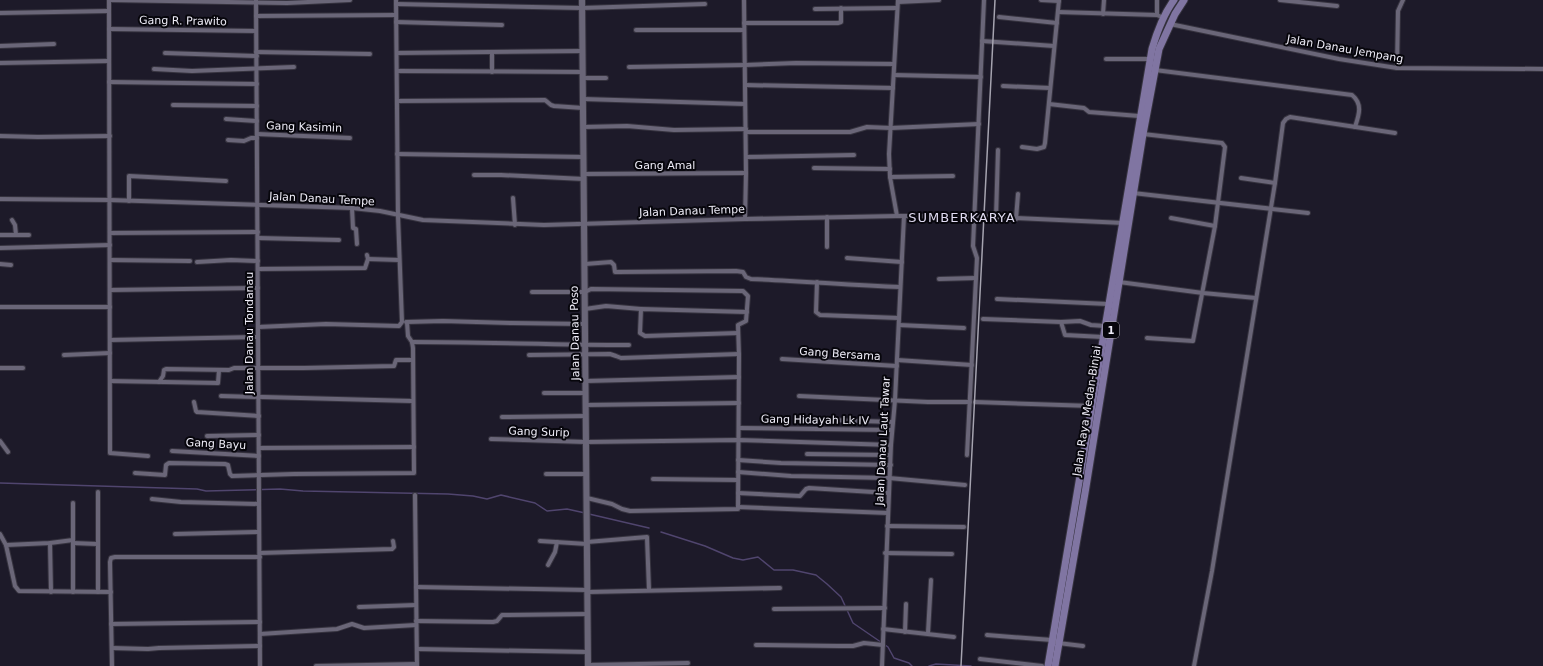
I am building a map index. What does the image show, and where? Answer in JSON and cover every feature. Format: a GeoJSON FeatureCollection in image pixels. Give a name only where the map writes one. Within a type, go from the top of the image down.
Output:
{"type":"FeatureCollection","features":[{"type":"Feature","properties":{"kind":"main road","name":"Jalan Raya Medan-Binjai"},"geometry":{"type":"LineString","coordinates":[[1048,666],[1055,642],[1085,493],[1119,282],[1139,116],[1160,16],[1174,0]]}},
{"type":"Feature","properties":{"kind":"main road","name":"Jalan Raya Medan-Binjai"},"geometry":{"type":"LineString","coordinates":[[1055,666],[1055,642],[1108,304],[1125,223],[1134,193],[1143,134],[1159,50],[1169,24],[1184,0]]}},
{"type":"Feature","properties":{"kind":"street"},"geometry":{"type":"LineString","coordinates":[[148,456],[111,455],[110,453],[109,0],[256,1],[287,3],[350,0]]}},
{"type":"Feature","properties":{"kind":"street","name":"Jalan Danau Poso"},"geometry":{"type":"LineString","coordinates":[[582,0],[588,666]]}},
{"type":"Feature","properties":{"kind":"street"},"geometry":{"type":"LineString","coordinates":[[744,0],[746,130],[745,219]]}},
{"type":"Feature","properties":{"kind":"street"},"geometry":{"type":"LineString","coordinates":[[897,216],[890,169],[898,1],[939,0]]}},
{"type":"Feature","properties":{"kind":"street"},"geometry":{"type":"LineString","coordinates":[[967,455],[977,258],[973,246],[984,0]]}},
{"type":"Feature","properties":{"kind":"street"},"geometry":{"type":"LineString","coordinates":[[1022,147],[1040,149],[1044,147],[1059,1],[1040,0]]}},
{"type":"Feature","properties":{"kind":"street"},"geometry":{"type":"LineString","coordinates":[[1103,14],[1104,0]]}},
{"type":"Feature","properties":{"kind":"street"},"geometry":{"type":"LineString","coordinates":[[1058,12],[1160,16],[1157,0]]}},
{"type":"Feature","properties":{"kind":"street"},"geometry":{"type":"LineString","coordinates":[[1280,0],[1337,6]]}},
{"type":"Feature","properties":{"kind":"street"},"geometry":{"type":"LineString","coordinates":[[1397,68],[1398,11],[1403,0]]}},
{"type":"Feature","properties":{"kind":"street","name":"Jalan Danau Tondanau"},"geometry":{"type":"LineString","coordinates":[[256,1],[260,666]]}},
{"type":"Feature","properties":{"kind":"street"},"geometry":{"type":"LineString","coordinates":[[135,473],[166,475],[166,465],[169,463],[228,465],[232,476],[412,474],[414,472],[412,401],[413,348],[412,342],[408,336],[405,322],[399,260],[396,2],[582,8],[705,4]]}},
{"type":"Feature","properties":{"kind":"street"},"geometry":{"type":"LineString","coordinates":[[744,23],[838,23],[841,22],[841,8]]}},
{"type":"Feature","properties":{"kind":"street"},"geometry":{"type":"LineString","coordinates":[[815,9],[898,8]]}},
{"type":"Feature","properties":{"kind":"street"},"geometry":{"type":"LineString","coordinates":[[0,13],[109,11]]}},
{"type":"Feature","properties":{"kind":"street"},"geometry":{"type":"LineString","coordinates":[[256,16],[396,15]]}},
{"type":"Feature","properties":{"kind":"street"},"geometry":{"type":"LineString","coordinates":[[998,17],[1057,23]]}},
{"type":"Feature","properties":{"kind":"street"},"geometry":{"type":"LineString","coordinates":[[396,22],[502,25]]}},
{"type":"Feature","properties":{"kind":"street","name":"Jalan Danau Jempang"},"geometry":{"type":"LineString","coordinates":[[1169,24],[1339,59],[1397,68],[1543,69]]}},
{"type":"Feature","properties":{"kind":"street","name":"Gang R. Prawito"},"geometry":{"type":"LineString","coordinates":[[109,29],[256,31]]}},
{"type":"Feature","properties":{"kind":"street"},"geometry":{"type":"LineString","coordinates":[[636,30],[744,30]]}},
{"type":"Feature","properties":{"kind":"street"},"geometry":{"type":"LineString","coordinates":[[982,41],[1054,46]]}},
{"type":"Feature","properties":{"kind":"street"},"geometry":{"type":"LineString","coordinates":[[0,46],[54,44]]}},
{"type":"Feature","properties":{"kind":"street"},"geometry":{"type":"LineString","coordinates":[[492,52],[492,72]]}},
{"type":"Feature","properties":{"kind":"street"},"geometry":{"type":"LineString","coordinates":[[397,53],[582,52]]}},
{"type":"Feature","properties":{"kind":"street"},"geometry":{"type":"LineString","coordinates":[[165,53],[370,54]]}},
{"type":"Feature","properties":{"kind":"street"},"geometry":{"type":"LineString","coordinates":[[1106,59],[1150,59]]}},
{"type":"Feature","properties":{"kind":"street"},"geometry":{"type":"LineString","coordinates":[[0,63],[109,61]]}},
{"type":"Feature","properties":{"kind":"street"},"geometry":{"type":"LineString","coordinates":[[629,67],[796,63],[894,64]]}},
{"type":"Feature","properties":{"kind":"street"},"geometry":{"type":"LineString","coordinates":[[154,69],[192,71],[294,67]]}},
{"type":"Feature","properties":{"kind":"street"},"geometry":{"type":"LineString","coordinates":[[1155,70],[1352,95],[1356,99],[1360,109],[1355,127]]}},
{"type":"Feature","properties":{"kind":"street"},"geometry":{"type":"LineString","coordinates":[[397,71],[583,75],[606,78]]}},
{"type":"Feature","properties":{"kind":"street"},"geometry":{"type":"LineString","coordinates":[[894,75],[981,78]]}},
{"type":"Feature","properties":{"kind":"street"},"geometry":{"type":"LineString","coordinates":[[109,82],[257,84]]}},
{"type":"Feature","properties":{"kind":"street"},"geometry":{"type":"LineString","coordinates":[[745,85],[893,88]]}},
{"type":"Feature","properties":{"kind":"street"},"geometry":{"type":"LineString","coordinates":[[1003,86],[1050,88]]}},
{"type":"Feature","properties":{"kind":"street"},"geometry":{"type":"LineString","coordinates":[[583,99],[745,104]]}},
{"type":"Feature","properties":{"kind":"street"},"geometry":{"type":"LineString","coordinates":[[397,101],[545,100],[554,106],[583,108]]}},
{"type":"Feature","properties":{"kind":"street"},"geometry":{"type":"LineString","coordinates":[[1049,104],[1084,108],[1088,112],[1139,116]]}},
{"type":"Feature","properties":{"kind":"street"},"geometry":{"type":"LineString","coordinates":[[173,105],[257,106]]}},
{"type":"Feature","properties":{"kind":"street"},"geometry":{"type":"LineString","coordinates":[[1194,666],[1212,570],[1271,209],[1283,123],[1290,117],[1395,133]]}},
{"type":"Feature","properties":{"kind":"street"},"geometry":{"type":"LineString","coordinates":[[226,119],[257,121]]}},
{"type":"Feature","properties":{"kind":"street"},"geometry":{"type":"LineString","coordinates":[[583,127],[627,126],[674,130],[850,132],[863,128],[979,124]]}},
{"type":"Feature","properties":{"kind":"street"},"geometry":{"type":"LineString","coordinates":[[1143,134],[1224,144],[1225,147],[1216,226],[1193,341],[1147,338]]}},
{"type":"Feature","properties":{"kind":"street"},"geometry":{"type":"LineString","coordinates":[[0,136],[110,136]]}},
{"type":"Feature","properties":{"kind":"street","name":"Gang Kasimin"},"geometry":{"type":"LineString","coordinates":[[228,140],[244,141],[257,136],[350,138]]}},
{"type":"Feature","properties":{"kind":"street"},"geometry":{"type":"LineString","coordinates":[[996,218],[998,150]]}},
{"type":"Feature","properties":{"kind":"street"},"geometry":{"type":"LineString","coordinates":[[397,154],[584,157]]}},
{"type":"Feature","properties":{"kind":"street"},"geometry":{"type":"LineString","coordinates":[[746,157],[854,155]]}},
{"type":"Feature","properties":{"kind":"street"},"geometry":{"type":"LineString","coordinates":[[814,168],[890,169]]}},
{"type":"Feature","properties":{"kind":"street","name":"Gang Amal"},"geometry":{"type":"LineString","coordinates":[[474,175],[584,176],[746,173]]}},
{"type":"Feature","properties":{"kind":"street"},"geometry":{"type":"LineString","coordinates":[[129,201],[129,176],[226,181]]}},
{"type":"Feature","properties":{"kind":"street"},"geometry":{"type":"LineString","coordinates":[[890,177],[953,176]]}},
{"type":"Feature","properties":{"kind":"street"},"geometry":{"type":"LineString","coordinates":[[1241,178],[1275,182]]}},
{"type":"Feature","properties":{"kind":"street"},"geometry":{"type":"LineString","coordinates":[[1134,193],[1308,213]]}},
{"type":"Feature","properties":{"kind":"street"},"geometry":{"type":"LineString","coordinates":[[1016,219],[1018,194]]}},
{"type":"Feature","properties":{"kind":"street"},"geometry":{"type":"LineString","coordinates":[[513,198],[515,225]]}},
{"type":"Feature","properties":{"kind":"street","name":"Jalan Danau Tempe"},"geometry":{"type":"LineString","coordinates":[[0,199],[110,200],[352,208],[380,211],[398,216],[423,220],[515,225],[897,216],[975,216],[1125,223]]}},
{"type":"Feature","properties":{"kind":"street"},"geometry":{"type":"LineString","coordinates":[[352,208],[352,224],[353,228],[356,229],[357,244]]}},
{"type":"Feature","properties":{"kind":"street","name":"Jalan Danau Laut Tawar"},"geometry":{"type":"LineString","coordinates":[[882,666],[890,445],[895,400],[904,216]]}},
{"type":"Feature","properties":{"kind":"street"},"geometry":{"type":"LineString","coordinates":[[827,217],[827,247]]}},
{"type":"Feature","properties":{"kind":"street"},"geometry":{"type":"LineString","coordinates":[[1171,218],[1216,226]]}},
{"type":"Feature","properties":{"kind":"street"},"geometry":{"type":"LineString","coordinates":[[12,220],[15,225],[16,235]]}},
{"type":"Feature","properties":{"kind":"street"},"geometry":{"type":"LineString","coordinates":[[110,233],[258,232]]}},
{"type":"Feature","properties":{"kind":"street"},"geometry":{"type":"LineString","coordinates":[[0,235],[29,235]]}},
{"type":"Feature","properties":{"kind":"street"},"geometry":{"type":"LineString","coordinates":[[258,238],[340,240]]}},
{"type":"Feature","properties":{"kind":"street"},"geometry":{"type":"LineString","coordinates":[[0,248],[110,245]]}},
{"type":"Feature","properties":{"kind":"street"},"geometry":{"type":"LineString","coordinates":[[258,269],[362,268],[366,266],[368,257],[399,260]]}},
{"type":"Feature","properties":{"kind":"street"},"geometry":{"type":"LineString","coordinates":[[847,258],[902,262]]}},
{"type":"Feature","properties":{"kind":"street"},"geometry":{"type":"LineString","coordinates":[[110,260],[190,260]]}},
{"type":"Feature","properties":{"kind":"street"},"geometry":{"type":"LineString","coordinates":[[198,262],[231,260],[258,262]]}},
{"type":"Feature","properties":{"kind":"street"},"geometry":{"type":"LineString","coordinates":[[585,264],[611,262],[614,265],[614,272],[736,271],[743,272],[746,277],[751,279],[900,287]]}},
{"type":"Feature","properties":{"kind":"street"},"geometry":{"type":"LineString","coordinates":[[0,264],[12,265]]}},
{"type":"Feature","properties":{"kind":"street"},"geometry":{"type":"LineString","coordinates":[[939,280],[976,278]]}},
{"type":"Feature","properties":{"kind":"street"},"geometry":{"type":"LineString","coordinates":[[817,282],[816,312],[820,315],[899,318]]}},
{"type":"Feature","properties":{"kind":"street"},"geometry":{"type":"LineString","coordinates":[[1119,282],[1256,298]]}},
{"type":"Feature","properties":{"kind":"street"},"geometry":{"type":"LineString","coordinates":[[110,290],[258,288]]}},
{"type":"Feature","properties":{"kind":"street"},"geometry":{"type":"LineString","coordinates":[[532,292],[585,292],[591,288],[743,291],[748,296],[746,320],[738,325],[738,507]]}},
{"type":"Feature","properties":{"kind":"street"},"geometry":{"type":"LineString","coordinates":[[997,299],[1108,304]]}},
{"type":"Feature","properties":{"kind":"street"},"geometry":{"type":"LineString","coordinates":[[585,308],[606,306],[641,309],[747,312]]}},
{"type":"Feature","properties":{"kind":"street"},"geometry":{"type":"LineString","coordinates":[[0,308],[110,307]]}},
{"type":"Feature","properties":{"kind":"street"},"geometry":{"type":"LineString","coordinates":[[641,309],[640,333],[645,336],[738,333]]}},
{"type":"Feature","properties":{"kind":"street"},"geometry":{"type":"LineString","coordinates":[[983,319],[1061,322],[1080,321],[1091,325],[1105,326]]}},
{"type":"Feature","properties":{"kind":"street"},"geometry":{"type":"LineString","coordinates":[[258,327],[326,324],[399,326],[405,322],[443,321],[585,324]]}},
{"type":"Feature","properties":{"kind":"street"},"geometry":{"type":"LineString","coordinates":[[1061,322],[1065,334],[1103,337]]}},
{"type":"Feature","properties":{"kind":"street"},"geometry":{"type":"LineString","coordinates":[[899,325],[964,328]]}},
{"type":"Feature","properties":{"kind":"street"},"geometry":{"type":"LineString","coordinates":[[110,340],[258,337]]}},
{"type":"Feature","properties":{"kind":"street"},"geometry":{"type":"LineString","coordinates":[[412,342],[629,345]]}},
{"type":"Feature","properties":{"kind":"street"},"geometry":{"type":"LineString","coordinates":[[64,355],[110,354]]}},
{"type":"Feature","properties":{"kind":"street"},"geometry":{"type":"LineString","coordinates":[[529,355],[610,354],[621,358],[739,354]]}},
{"type":"Feature","properties":{"kind":"street","name":"Gang Bersama"},"geometry":{"type":"LineString","coordinates":[[782,359],[897,366]]}},
{"type":"Feature","properties":{"kind":"street"},"geometry":{"type":"LineString","coordinates":[[159,382],[163,376],[164,370],[166,369],[219,370],[394,366],[396,360],[412,360]]}},
{"type":"Feature","properties":{"kind":"street"},"geometry":{"type":"LineString","coordinates":[[897,360],[972,365]]}},
{"type":"Feature","properties":{"kind":"street"},"geometry":{"type":"LineString","coordinates":[[0,368],[23,368]]}},
{"type":"Feature","properties":{"kind":"street"},"geometry":{"type":"LineString","coordinates":[[110,381],[218,383],[219,370]]}},
{"type":"Feature","properties":{"kind":"street"},"geometry":{"type":"LineString","coordinates":[[586,380],[739,377]]}},
{"type":"Feature","properties":{"kind":"street"},"geometry":{"type":"LineString","coordinates":[[544,393],[586,393]]}},
{"type":"Feature","properties":{"kind":"street"},"geometry":{"type":"LineString","coordinates":[[221,396],[412,401]]}},
{"type":"Feature","properties":{"kind":"street"},"geometry":{"type":"LineString","coordinates":[[799,396],[928,402],[970,402]]}},
{"type":"Feature","properties":{"kind":"street"},"geometry":{"type":"LineString","coordinates":[[194,402],[196,411],[198,412],[259,416]]}},
{"type":"Feature","properties":{"kind":"street"},"geometry":{"type":"LineString","coordinates":[[975,402],[1092,406]]}},
{"type":"Feature","properties":{"kind":"street"},"geometry":{"type":"LineString","coordinates":[[586,405],[739,403]]}},
{"type":"Feature","properties":{"kind":"street"},"geometry":{"type":"LineString","coordinates":[[502,417],[586,416]]}},
{"type":"Feature","properties":{"kind":"street"},"geometry":{"type":"LineString","coordinates":[[799,418],[893,422]]}},
{"type":"Feature","properties":{"kind":"street","name":"Gang Hidayah Lk IV"},"geometry":{"type":"LineString","coordinates":[[738,428],[892,430]]}},
{"type":"Feature","properties":{"kind":"street"},"geometry":{"type":"LineString","coordinates":[[207,436],[259,435]]}},
{"type":"Feature","properties":{"kind":"street","name":"Gang Surip"},"geometry":{"type":"LineString","coordinates":[[491,439],[586,442],[738,440],[890,445]]}},
{"type":"Feature","properties":{"kind":"street"},"geometry":{"type":"LineString","coordinates":[[0,440],[8,452]]}},
{"type":"Feature","properties":{"kind":"street"},"geometry":{"type":"LineString","coordinates":[[259,448],[414,447]]}},
{"type":"Feature","properties":{"kind":"street","name":"Gang Bayu"},"geometry":{"type":"LineString","coordinates":[[172,451],[259,456]]}},
{"type":"Feature","properties":{"kind":"street"},"geometry":{"type":"LineString","coordinates":[[807,454],[890,455]]}},
{"type":"Feature","properties":{"kind":"street"},"geometry":{"type":"LineString","coordinates":[[738,460],[782,463],[890,465]]}},
{"type":"Feature","properties":{"kind":"street"},"geometry":{"type":"LineString","coordinates":[[738,472],[791,476],[890,478],[965,485]]}},
{"type":"Feature","properties":{"kind":"street"},"geometry":{"type":"LineString","coordinates":[[546,474],[587,474]]}},
{"type":"Feature","properties":{"kind":"street"},"geometry":{"type":"LineString","coordinates":[[653,479],[738,480]]}},
{"type":"Feature","properties":{"kind":"street"},"geometry":{"type":"LineString","coordinates":[[738,493],[800,496],[806,489],[809,488],[889,493]]}},
{"type":"Feature","properties":{"kind":"street"},"geometry":{"type":"LineString","coordinates":[[98,492],[98,592]]}},
{"type":"Feature","properties":{"kind":"street"},"geometry":{"type":"LineString","coordinates":[[316,666],[417,665],[415,495]]}},
{"type":"Feature","properties":{"kind":"street"},"geometry":{"type":"LineString","coordinates":[[587,498],[630,511],[735,510],[738,507],[888,513]]}},
{"type":"Feature","properties":{"kind":"street"},"geometry":{"type":"LineString","coordinates":[[152,499],[181,502],[259,504]]}},
{"type":"Feature","properties":{"kind":"street"},"geometry":{"type":"LineString","coordinates":[[72,592],[73,503]]}},
{"type":"Feature","properties":{"kind":"street"},"geometry":{"type":"LineString","coordinates":[[887,526],[964,527]]}},
{"type":"Feature","properties":{"kind":"street"},"geometry":{"type":"LineString","coordinates":[[175,534],[259,532]]}},
{"type":"Feature","properties":{"kind":"street"},"geometry":{"type":"LineString","coordinates":[[0,534],[6,545],[17,590],[22,592],[111,592]]}},
{"type":"Feature","properties":{"kind":"street"},"geometry":{"type":"LineString","coordinates":[[540,541],[587,543],[647,537],[649,590]]}},
{"type":"Feature","properties":{"kind":"street"},"geometry":{"type":"LineString","coordinates":[[112,666],[110,562],[113,558],[260,555],[392,549],[394,547],[393,541]]}},
{"type":"Feature","properties":{"kind":"street"},"geometry":{"type":"LineString","coordinates":[[6,545],[73,542],[97,544]]}},
{"type":"Feature","properties":{"kind":"street"},"geometry":{"type":"LineString","coordinates":[[548,565],[555,552],[557,542]]}},
{"type":"Feature","properties":{"kind":"street"},"geometry":{"type":"LineString","coordinates":[[50,543],[51,592]]}},
{"type":"Feature","properties":{"kind":"street"},"geometry":{"type":"LineString","coordinates":[[885,553],[952,554]]}},
{"type":"Feature","properties":{"kind":"street"},"geometry":{"type":"LineString","coordinates":[[928,633],[931,580]]}},
{"type":"Feature","properties":{"kind":"street"},"geometry":{"type":"LineString","coordinates":[[416,587],[588,591],[780,588]]}},
{"type":"Feature","properties":{"kind":"street"},"geometry":{"type":"LineString","coordinates":[[905,632],[906,604]]}},
{"type":"Feature","properties":{"kind":"street"},"geometry":{"type":"LineString","coordinates":[[359,607],[416,605]]}},
{"type":"Feature","properties":{"kind":"street"},"geometry":{"type":"LineString","coordinates":[[774,608],[885,608]]}},
{"type":"Feature","properties":{"kind":"street"},"geometry":{"type":"LineString","coordinates":[[260,634],[338,629],[352,624],[364,628],[416,623],[493,622],[497,621],[502,615],[588,614]]}},
{"type":"Feature","properties":{"kind":"street"},"geometry":{"type":"LineString","coordinates":[[111,624],[260,622]]}},
{"type":"Feature","properties":{"kind":"street"},"geometry":{"type":"LineString","coordinates":[[883,629],[954,637]]}},
{"type":"Feature","properties":{"kind":"street"},"geometry":{"type":"LineString","coordinates":[[987,635],[1083,646]]}},
{"type":"Feature","properties":{"kind":"street"},"geometry":{"type":"LineString","coordinates":[[756,645],[853,646],[864,643],[883,644]]}},
{"type":"Feature","properties":{"kind":"street"},"geometry":{"type":"LineString","coordinates":[[112,648],[148,649],[260,646]]}},
{"type":"Feature","properties":{"kind":"street"},"geometry":{"type":"LineString","coordinates":[[417,649],[588,652]]}},
{"type":"Feature","properties":{"kind":"street"},"geometry":{"type":"LineString","coordinates":[[980,659],[1042,666]]}},
{"type":"Feature","properties":{"kind":"street"},"geometry":{"type":"LineString","coordinates":[[588,666],[688,663]]}},
{"type":"Feature","properties":{"kind":"waterway"},"geometry":{"type":"LineString","coordinates":[[0,483],[197,489],[206,491],[280,489],[303,491],[448,494],[487,499],[501,495],[535,503],[547,511],[567,509],[585,513]]}},
{"type":"Feature","properties":{"kind":"waterway"},"geometry":{"type":"LineString","coordinates":[[589,514],[649,528]]}},
{"type":"Feature","properties":{"kind":"waterway"},"geometry":{"type":"LineString","coordinates":[[661,532],[705,546],[733,558],[743,560],[758,557],[774,570],[793,570],[816,575],[841,597],[853,623],[888,647],[894,658],[909,663],[912,666]]}},
{"type":"Feature","properties":{"kind":"waterway"},"geometry":{"type":"LineString","coordinates":[[929,666],[936,664],[971,666]]}},
{"type":"Feature","properties":{"kind":"railway"},"geometry":{"type":"LineString","coordinates":[[961,666],[995,0]]}},
{"type":"Feature","properties":{"kind":"district","name":"SUMBERKARYA"},"geometry":{"type":"Point","coordinates":[962,217]}}]}
